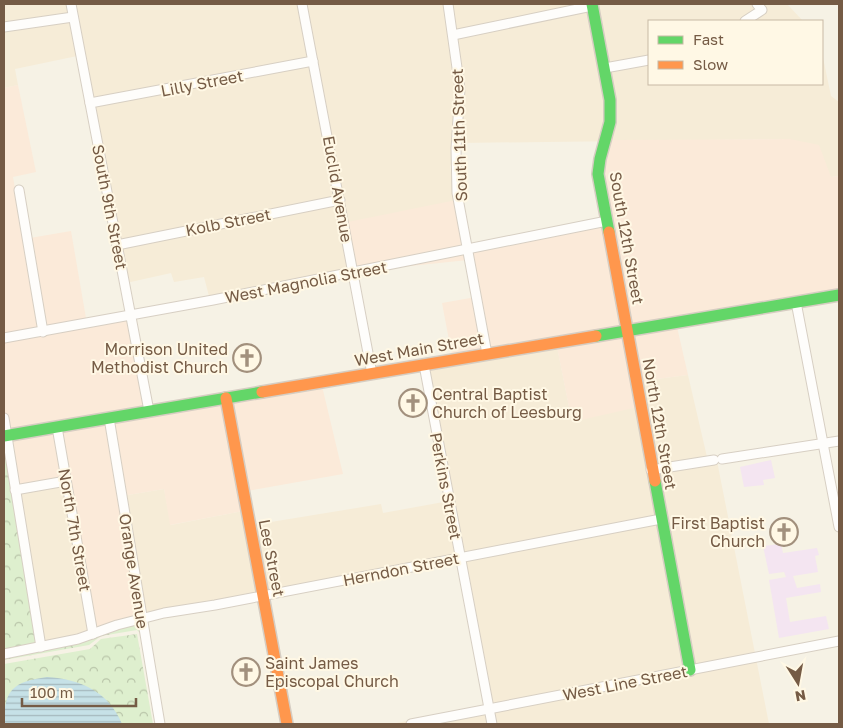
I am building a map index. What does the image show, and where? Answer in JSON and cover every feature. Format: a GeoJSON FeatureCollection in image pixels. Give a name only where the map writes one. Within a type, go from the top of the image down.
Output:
{"type":"FeatureCollection","features":[{"type":"Feature","properties":{"kind":"street","name":"South 9th Street"},"geometry":{"type":"LineString","coordinates":[[71,4],[149,411]]}},
{"type":"Feature","properties":{"kind":"street","name":"Euclid Avenue"},"geometry":{"type":"LineString","coordinates":[[302,4],[372,374]]}},
{"type":"Feature","properties":{"kind":"street","name":"South 11th Street"},"geometry":{"type":"LineString","coordinates":[[448,4],[460,104],[456,148],[457,185],[487,354]]}},
{"type":"Feature","properties":{"kind":"street"},"geometry":{"type":"LineString","coordinates":[[453,35],[592,5]]}},
{"type":"Feature","properties":{"kind":"street","name":"South 12th Street"},"geometry":{"type":"LineString","coordinates":[[592,5],[605,68],[611,115],[598,165],[628,331]]}},
{"type":"Feature","properties":{"kind":"street"},"geometry":{"type":"LineString","coordinates":[[746,20],[759,7]]}},
{"type":"Feature","properties":{"kind":"street"},"geometry":{"type":"LineString","coordinates":[[4,28],[73,17]]}},
{"type":"Feature","properties":{"kind":"street"},"geometry":{"type":"LineString","coordinates":[[605,68],[648,60]]}},
{"type":"Feature","properties":{"kind":"street","name":"Lilly Street"},"geometry":{"type":"LineString","coordinates":[[90,103],[313,61]]}},
{"type":"Feature","properties":{"kind":"street"},"geometry":{"type":"LineString","coordinates":[[18,190],[43,332]]}},
{"type":"Feature","properties":{"kind":"street","name":"Kolb Street"},"geometry":{"type":"LineString","coordinates":[[117,245],[340,200]]}},
{"type":"Feature","properties":{"kind":"street","name":"West Magnolia Street"},"geometry":{"type":"LineString","coordinates":[[4,338],[468,250],[607,221]]}},
{"type":"Feature","properties":{"kind":"street","name":"West Main Street"},"geometry":{"type":"LineString","coordinates":[[5,436],[839,295]]}},
{"type":"Feature","properties":{"kind":"street"},"geometry":{"type":"LineString","coordinates":[[796,302],[839,527]]}},
{"type":"Feature","properties":{"kind":"street","name":"North 12th Street"},"geometry":{"type":"LineString","coordinates":[[628,331],[651,470],[690,670]]}},
{"type":"Feature","properties":{"kind":"street","name":"Perkins Street"},"geometry":{"type":"LineString","coordinates":[[424,365],[492,724]]}},
{"type":"Feature","properties":{"kind":"street","name":"Lee Street"},"geometry":{"type":"LineString","coordinates":[[226,398],[287,724]]}},
{"type":"Feature","properties":{"kind":"street"},"geometry":{"type":"LineString","coordinates":[[4,418],[5,436],[41,647]]}},
{"type":"Feature","properties":{"kind":"street","name":"Orange Avenue"},"geometry":{"type":"LineString","coordinates":[[109,418],[160,724]]}},
{"type":"Feature","properties":{"kind":"street","name":"North 7th Street"},"geometry":{"type":"LineString","coordinates":[[57,427],[93,634]]}},
{"type":"Feature","properties":{"kind":"street"},"geometry":{"type":"LineString","coordinates":[[651,470],[839,441]]}},
{"type":"Feature","properties":{"kind":"street"},"geometry":{"type":"LineString","coordinates":[[15,490],[66,481]]}},
{"type":"Feature","properties":{"kind":"street","name":"Herndon Street"},"geometry":{"type":"LineString","coordinates":[[4,654],[93,634],[142,618],[661,519]]}},
{"type":"Feature","properties":{"kind":"street","name":"West Line Street"},"geometry":{"type":"LineString","coordinates":[[411,724],[839,641]]}},
{"type":"Feature","properties":{"kind":"shaded area"},"geometry":{"type":"Polygon","coordinates":[[[4,4],[787,4],[802,20],[648,20],[648,85],[823,85],[823,58],[831,96],[839,102],[839,176],[831,177],[790,139],[458,143],[450,167],[456,200],[353,272],[210,300],[204,277],[174,282],[171,273],[126,283],[82,55],[15,69],[18,85],[4,88],[4,4]]]}},
{"type":"Feature","properties":{"kind":"shaded area"},"geometry":{"type":"Polygon","coordinates":[[[18,85],[36,172],[13,177],[24,239],[71,231],[87,324],[132,317],[149,407],[4,431],[4,88],[18,85]]]}},
{"type":"Feature","properties":{"kind":"shaded area"},"geometry":{"type":"Polygon","coordinates":[[[790,139],[819,145],[831,177],[839,176],[839,290],[452,356],[442,303],[476,297],[468,260],[353,272],[343,223],[456,200],[466,249],[607,223],[597,166],[606,140],[790,139]]]}},
{"type":"Feature","properties":{"kind":"shaded area"},"geometry":{"type":"Polygon","coordinates":[[[677,327],[688,375],[633,382],[638,407],[572,422],[557,347],[677,327]]]}},
{"type":"Feature","properties":{"kind":"shaded area"},"geometry":{"type":"Polygon","coordinates":[[[557,347],[572,422],[633,382],[688,375],[707,457],[716,456],[769,724],[392,724],[490,704],[460,560],[267,596],[253,525],[381,504],[383,513],[449,501],[424,369],[557,347]]]}},
{"type":"Feature","properties":{"kind":"shaded area"},"geometry":{"type":"Polygon","coordinates":[[[322,386],[343,474],[247,491],[231,402],[322,386]]]}},
{"type":"Feature","properties":{"kind":"shaded area"},"geometry":{"type":"Polygon","coordinates":[[[223,403],[243,511],[170,525],[164,489],[122,496],[142,620],[92,629],[64,483],[17,490],[7,440],[223,403]]]}},
{"type":"Feature","properties":{"kind":"shaded area"},"geometry":{"type":"Polygon","coordinates":[[[771,460],[775,478],[763,480],[764,485],[744,487],[740,467],[771,460]]]}},
{"type":"Feature","properties":{"kind":"shaded area"},"geometry":{"type":"Polygon","coordinates":[[[64,483],[92,629],[84,638],[43,648],[17,490],[64,483]]]}},
{"type":"Feature","properties":{"kind":"shaded area"},"geometry":{"type":"Polygon","coordinates":[[[164,489],[171,525],[243,511],[259,597],[142,620],[122,496],[164,489]]]}},
{"type":"Feature","properties":{"kind":"shaded area"},"geometry":{"type":"Polygon","coordinates":[[[781,544],[783,553],[817,548],[819,555],[815,556],[818,572],[793,576],[797,588],[820,584],[821,592],[786,598],[790,622],[826,616],[829,629],[779,638],[769,580],[786,577],[784,572],[769,574],[763,546],[781,544]]]}},
{"type":"Feature","properties":{"kind":"green space"},"geometry":{"type":"Polygon","coordinates":[[[4,445],[36,643],[4,649],[4,445]]]}},
{"type":"Feature","properties":{"kind":"green space"},"geometry":{"type":"Polygon","coordinates":[[[142,620],[141,634],[137,630],[101,636],[89,645],[4,660],[4,654],[142,620]]]}},
{"type":"Feature","properties":{"kind":"green space"},"geometry":{"type":"Polygon","coordinates":[[[137,634],[153,724],[4,724],[4,664],[90,649],[101,639],[137,634]]]}},
{"type":"Feature","properties":{"kind":"water"},"geometry":{"type":"Polygon","coordinates":[[[47,677],[71,681],[92,689],[109,703],[122,724],[4,724],[6,703],[13,689],[26,682],[47,677]]]}},
{"type":"Feature","properties":{"kind":"traffic: fast"},"geometry":{"type":"LineString","coordinates":[[592,4],[610,100],[610,122],[598,174],[609,232]]}},
{"type":"Feature","properties":{"kind":"traffic: fast"},"geometry":{"type":"LineString","coordinates":[[596,336],[839,295]]}},
{"type":"Feature","properties":{"kind":"traffic: fast"},"geometry":{"type":"LineString","coordinates":[[4,436],[262,392]]}},
{"type":"Feature","properties":{"kind":"traffic: fast"},"geometry":{"type":"LineString","coordinates":[[655,481],[690,670]]}},
{"type":"Feature","properties":{"kind":"traffic: slow"},"geometry":{"type":"LineString","coordinates":[[609,232],[655,481]]}},
{"type":"Feature","properties":{"kind":"traffic: slow"},"geometry":{"type":"LineString","coordinates":[[262,392],[596,336]]}},
{"type":"Feature","properties":{"kind":"traffic: slow"},"geometry":{"type":"LineString","coordinates":[[226,398],[287,724]]}},
{"type":"Feature","properties":{"kind":"place","name":"Morrison United Methodist Church"},"geometry":{"type":"Point","coordinates":[247,358]}},
{"type":"Feature","properties":{"kind":"place","name":"Central Baptist Church of Leesburg"},"geometry":{"type":"Point","coordinates":[413,403]}},
{"type":"Feature","properties":{"kind":"place","name":"First Baptist Church"},"geometry":{"type":"Point","coordinates":[784,532]}},
{"type":"Feature","properties":{"kind":"place","name":"Saint James Episcopal Church"},"geometry":{"type":"Point","coordinates":[246,672]}}]}
